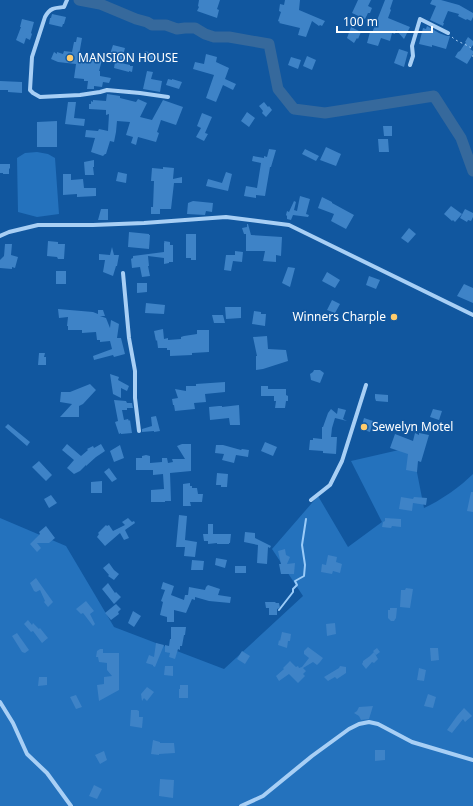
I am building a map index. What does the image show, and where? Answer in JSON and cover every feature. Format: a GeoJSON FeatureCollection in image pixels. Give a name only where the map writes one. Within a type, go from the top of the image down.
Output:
{"type":"FeatureCollection","features":[{"type":"Feature","properties":{"kind":"street"},"geometry":{"type":"LineString","coordinates":[[67,0],[64,7],[51,9],[47,12],[45,17],[32,57],[30,90],[33,93],[40,97],[80,95],[107,90],[168,97]]}},
{"type":"Feature","properties":{"kind":"street"},"geometry":{"type":"LineString","coordinates":[[410,65],[413,56],[412,46],[420,19],[448,33]]}},
{"type":"Feature","properties":{"kind":"street"},"geometry":{"type":"LineString","coordinates":[[0,236],[9,232],[38,225],[144,223],[226,217],[289,225],[473,315]]}},
{"type":"Feature","properties":{"kind":"street"},"geometry":{"type":"LineString","coordinates":[[123,273],[129,338],[135,371],[135,398],[139,431]]}},
{"type":"Feature","properties":{"kind":"street"},"geometry":{"type":"LineString","coordinates":[[311,500],[330,485],[342,461],[366,385]]}},
{"type":"Feature","properties":{"kind":"street"},"geometry":{"type":"LineString","coordinates":[[0,702],[13,723],[27,754],[47,773],[71,806]]}},
{"type":"Feature","properties":{"kind":"street"},"geometry":{"type":"LineString","coordinates":[[241,806],[263,796],[312,756],[349,729],[359,724],[369,722],[378,724],[412,742],[473,760]]}},
{"type":"Feature","properties":{"kind":"path"},"geometry":{"type":"LineString","coordinates":[[448,33],[454,39],[470,46],[473,50]]}},
{"type":"Feature","properties":{"kind":"shaded area"},"geometry":{"type":"Polygon","coordinates":[[[37,152],[48,154],[55,158],[59,214],[37,217],[18,212],[17,158],[25,153],[37,152]]]}},
{"type":"Feature","properties":{"kind":"shaded area"},"geometry":{"type":"Polygon","coordinates":[[[412,447],[424,508],[450,493],[473,474],[473,806],[0,806],[0,518],[66,546],[114,627],[224,669],[303,596],[272,549],[318,496],[348,547],[382,522],[351,461],[412,447]]]}},
{"type":"Feature","properties":{"kind":"building"},"geometry":{"type":"Polygon","coordinates":[[[199,0],[220,0],[217,9],[219,10],[217,18],[197,11],[199,7],[199,0]]]}},
{"type":"Feature","properties":{"kind":"building"},"geometry":{"type":"Polygon","coordinates":[[[285,0],[300,0],[299,10],[325,21],[322,26],[319,26],[312,21],[306,37],[298,35],[300,28],[279,23],[280,22],[278,21],[281,12],[279,11],[280,4],[284,5],[285,0]]]}},
{"type":"Feature","properties":{"kind":"building"},"geometry":{"type":"Polygon","coordinates":[[[358,0],[371,0],[368,6],[372,8],[365,19],[352,13],[358,0]]]}},
{"type":"Feature","properties":{"kind":"building"},"geometry":{"type":"Polygon","coordinates":[[[385,0],[393,0],[388,18],[410,27],[404,39],[396,30],[395,34],[392,33],[390,41],[381,38],[378,46],[367,43],[370,32],[372,33],[385,0]]]}},
{"type":"Feature","properties":{"kind":"building"},"geometry":{"type":"Polygon","coordinates":[[[432,0],[441,0],[459,5],[473,13],[473,17],[471,21],[466,20],[458,16],[459,14],[448,11],[443,26],[430,20],[436,6],[430,4],[432,0]]]}},
{"type":"Feature","properties":{"kind":"building"},"geometry":{"type":"Polygon","coordinates":[[[52,14],[66,17],[62,27],[49,24],[52,14]]]}},
{"type":"Feature","properties":{"kind":"building"},"geometry":{"type":"Polygon","coordinates":[[[22,19],[34,22],[30,40],[26,38],[24,44],[16,40],[21,27],[22,19]]]}},
{"type":"Feature","properties":{"kind":"building"},"geometry":{"type":"Polygon","coordinates":[[[427,26],[439,33],[450,36],[446,49],[432,45],[432,47],[419,44],[423,28],[426,29],[427,26]]]}},
{"type":"Feature","properties":{"kind":"building"},"geometry":{"type":"Polygon","coordinates":[[[351,27],[361,32],[358,39],[357,38],[354,43],[347,38],[351,27]]]}},
{"type":"Feature","properties":{"kind":"building"},"geometry":{"type":"Polygon","coordinates":[[[77,37],[82,38],[79,55],[102,60],[99,71],[100,76],[111,78],[109,83],[103,82],[102,87],[94,86],[94,89],[87,89],[88,81],[74,78],[76,64],[58,62],[51,59],[54,52],[57,54],[57,52],[63,54],[64,51],[72,52],[74,42],[76,42],[77,37]]]}},
{"type":"Feature","properties":{"kind":"building"},"geometry":{"type":"Polygon","coordinates":[[[468,37],[473,41],[473,45],[470,49],[473,51],[473,54],[467,64],[455,57],[468,37]]]}},
{"type":"Feature","properties":{"kind":"building"},"geometry":{"type":"Polygon","coordinates":[[[113,45],[125,48],[121,63],[133,66],[132,72],[114,68],[116,56],[110,54],[113,45]]]}},
{"type":"Feature","properties":{"kind":"building"},"geometry":{"type":"Polygon","coordinates":[[[399,49],[408,52],[404,67],[394,63],[399,49]]]}},
{"type":"Feature","properties":{"kind":"building"},"geometry":{"type":"Polygon","coordinates":[[[145,51],[158,55],[155,61],[143,57],[145,51]]]}},
{"type":"Feature","properties":{"kind":"building"},"geometry":{"type":"Polygon","coordinates":[[[206,54],[217,57],[216,62],[229,68],[225,79],[236,84],[233,90],[223,85],[216,102],[206,98],[214,75],[193,69],[195,62],[204,64],[206,54]]]}},
{"type":"Feature","properties":{"kind":"building"},"geometry":{"type":"Polygon","coordinates":[[[307,56],[316,60],[312,70],[303,66],[307,56]]]}},
{"type":"Feature","properties":{"kind":"building"},"geometry":{"type":"Polygon","coordinates":[[[291,57],[301,60],[298,69],[288,65],[291,57]]]}},
{"type":"Feature","properties":{"kind":"building"},"geometry":{"type":"Polygon","coordinates":[[[147,71],[153,72],[151,79],[162,81],[160,92],[143,89],[147,71]]]}},
{"type":"Feature","properties":{"kind":"building"},"geometry":{"type":"Polygon","coordinates":[[[168,79],[182,82],[179,89],[166,85],[168,79]]]}},
{"type":"Feature","properties":{"kind":"building"},"geometry":{"type":"Polygon","coordinates":[[[0,81],[22,82],[22,93],[0,90],[0,81]]]}},
{"type":"Feature","properties":{"kind":"building"},"geometry":{"type":"Polygon","coordinates":[[[107,94],[120,96],[120,98],[136,102],[138,99],[147,103],[140,117],[152,120],[163,100],[183,107],[176,125],[161,120],[157,132],[159,133],[156,142],[138,137],[136,145],[131,143],[133,137],[126,135],[130,122],[117,121],[114,142],[110,141],[106,154],[103,156],[91,152],[95,138],[85,137],[86,130],[98,131],[99,129],[108,131],[109,114],[106,115],[106,110],[89,109],[89,104],[91,104],[91,101],[106,101],[107,94]]]}},
{"type":"Feature","properties":{"kind":"building"},"geometry":{"type":"Polygon","coordinates":[[[68,102],[76,102],[74,118],[85,119],[84,126],[65,124],[68,102]]]}},
{"type":"Feature","properties":{"kind":"building"},"geometry":{"type":"Polygon","coordinates":[[[264,102],[272,110],[266,117],[262,113],[263,111],[259,106],[264,102]]]}},
{"type":"Feature","properties":{"kind":"building"},"geometry":{"type":"Polygon","coordinates":[[[247,112],[255,118],[249,127],[241,121],[247,112]]]}},
{"type":"Feature","properties":{"kind":"building"},"geometry":{"type":"Polygon","coordinates":[[[202,113],[212,117],[205,133],[208,134],[204,141],[196,137],[201,128],[197,126],[202,113]]]}},
{"type":"Feature","properties":{"kind":"building"},"geometry":{"type":"Polygon","coordinates":[[[57,121],[57,147],[37,147],[37,122],[57,121]]]}},
{"type":"Feature","properties":{"kind":"building"},"geometry":{"type":"Polygon","coordinates":[[[383,126],[392,126],[392,136],[384,136],[383,126]]]}},
{"type":"Feature","properties":{"kind":"building"},"geometry":{"type":"Polygon","coordinates":[[[378,139],[388,139],[389,152],[379,152],[378,139]]]}},
{"type":"Feature","properties":{"kind":"building"},"geometry":{"type":"Polygon","coordinates":[[[326,147],[341,154],[336,166],[320,160],[326,147]]]}},
{"type":"Feature","properties":{"kind":"building"},"geometry":{"type":"Polygon","coordinates":[[[269,149],[276,150],[270,167],[265,196],[256,195],[256,198],[244,196],[246,186],[257,188],[261,163],[252,161],[253,156],[264,158],[264,156],[267,157],[269,149]]]}},
{"type":"Feature","properties":{"kind":"building"},"geometry":{"type":"Polygon","coordinates":[[[305,149],[319,156],[316,161],[302,154],[305,149]]]}},
{"type":"Feature","properties":{"kind":"building"},"geometry":{"type":"Polygon","coordinates":[[[94,160],[94,175],[85,175],[84,162],[94,160]]]}},
{"type":"Feature","properties":{"kind":"building"},"geometry":{"type":"Polygon","coordinates":[[[0,164],[10,164],[9,174],[0,173],[0,164]]]}},
{"type":"Feature","properties":{"kind":"building"},"geometry":{"type":"Polygon","coordinates":[[[163,167],[174,168],[173,179],[182,177],[182,183],[174,183],[171,209],[160,209],[160,214],[151,214],[151,207],[153,207],[154,181],[151,181],[152,168],[163,169],[163,167]]]}},
{"type":"Feature","properties":{"kind":"building"},"geometry":{"type":"Polygon","coordinates":[[[118,172],[127,174],[126,183],[116,181],[118,172]]]}},
{"type":"Feature","properties":{"kind":"building"},"geometry":{"type":"Polygon","coordinates":[[[226,172],[232,174],[228,191],[206,186],[208,179],[222,183],[226,172]]]}},
{"type":"Feature","properties":{"kind":"building"},"geometry":{"type":"Polygon","coordinates":[[[63,174],[71,174],[71,180],[83,179],[84,188],[96,188],[96,196],[77,197],[77,194],[63,195],[63,174]]]}},
{"type":"Feature","properties":{"kind":"building"},"geometry":{"type":"Polygon","coordinates":[[[300,196],[310,199],[306,214],[309,215],[308,217],[293,215],[291,220],[287,219],[287,211],[289,212],[294,201],[296,202],[294,210],[297,211],[300,196]]]}},
{"type":"Feature","properties":{"kind":"building"},"geometry":{"type":"Polygon","coordinates":[[[322,197],[354,215],[346,229],[331,221],[334,214],[318,208],[322,197]]]}},
{"type":"Feature","properties":{"kind":"building"},"geometry":{"type":"Polygon","coordinates":[[[193,201],[213,203],[212,212],[206,211],[205,215],[187,214],[188,203],[193,201]]]}},
{"type":"Feature","properties":{"kind":"building"},"geometry":{"type":"Polygon","coordinates":[[[451,206],[462,214],[455,222],[444,214],[451,206]]]}},
{"type":"Feature","properties":{"kind":"building"},"geometry":{"type":"Polygon","coordinates":[[[101,209],[108,209],[108,220],[98,220],[101,209]]]}},
{"type":"Feature","properties":{"kind":"building"},"geometry":{"type":"Polygon","coordinates":[[[465,209],[473,213],[471,221],[468,220],[467,222],[460,218],[465,209]]]}},
{"type":"Feature","properties":{"kind":"building"},"geometry":{"type":"Polygon","coordinates":[[[247,224],[251,235],[282,237],[281,256],[276,255],[276,262],[263,261],[265,251],[246,251],[246,234],[244,234],[242,228],[247,227],[247,224]]]}},
{"type":"Feature","properties":{"kind":"building"},"geometry":{"type":"Polygon","coordinates":[[[409,228],[416,234],[408,243],[401,238],[409,228]]]}},
{"type":"Feature","properties":{"kind":"building"},"geometry":{"type":"Polygon","coordinates":[[[129,232],[149,234],[149,249],[128,247],[129,232]]]}},
{"type":"Feature","properties":{"kind":"building"},"geometry":{"type":"Polygon","coordinates":[[[186,234],[196,234],[196,260],[186,258],[186,234]]]}},
{"type":"Feature","properties":{"kind":"building"},"geometry":{"type":"Polygon","coordinates":[[[48,241],[58,242],[58,244],[65,244],[64,259],[47,256],[48,241]]]}},
{"type":"Feature","properties":{"kind":"building"},"geometry":{"type":"Polygon","coordinates":[[[164,241],[170,242],[170,245],[173,245],[173,262],[164,264],[164,258],[148,256],[150,276],[142,277],[140,267],[132,268],[131,259],[133,256],[164,252],[164,241]]]}},
{"type":"Feature","properties":{"kind":"building"},"geometry":{"type":"Polygon","coordinates":[[[5,244],[12,244],[11,255],[18,257],[15,268],[0,268],[0,260],[4,256],[5,244]]]}},
{"type":"Feature","properties":{"kind":"building"},"geometry":{"type":"Polygon","coordinates":[[[112,247],[114,255],[119,255],[113,276],[103,272],[105,260],[99,260],[99,254],[110,255],[112,247]]]}},
{"type":"Feature","properties":{"kind":"building"},"geometry":{"type":"Polygon","coordinates":[[[235,251],[243,252],[242,262],[233,261],[231,271],[224,270],[226,255],[235,255],[235,251]]]}},
{"type":"Feature","properties":{"kind":"building"},"geometry":{"type":"Polygon","coordinates":[[[288,267],[295,268],[290,287],[282,283],[288,267]]]}},
{"type":"Feature","properties":{"kind":"building"},"geometry":{"type":"Polygon","coordinates":[[[56,271],[66,271],[66,284],[56,284],[56,271]]]}},
{"type":"Feature","properties":{"kind":"building"},"geometry":{"type":"Polygon","coordinates":[[[327,272],[340,280],[335,288],[322,281],[327,272]]]}},
{"type":"Feature","properties":{"kind":"building"},"geometry":{"type":"Polygon","coordinates":[[[369,276],[380,280],[376,289],[366,285],[369,276]]]}},
{"type":"Feature","properties":{"kind":"building"},"geometry":{"type":"Polygon","coordinates":[[[137,283],[147,283],[147,292],[137,293],[137,283]]]}},
{"type":"Feature","properties":{"kind":"building"},"geometry":{"type":"Polygon","coordinates":[[[464,284],[473,288],[473,303],[457,296],[464,284]]]}},
{"type":"Feature","properties":{"kind":"building"},"geometry":{"type":"Polygon","coordinates":[[[332,300],[340,304],[335,313],[327,310],[332,300]]]}},
{"type":"Feature","properties":{"kind":"building"},"geometry":{"type":"Polygon","coordinates":[[[146,303],[165,305],[164,314],[145,313],[146,303]]]}},
{"type":"Feature","properties":{"kind":"building"},"geometry":{"type":"Polygon","coordinates":[[[225,307],[241,307],[241,318],[226,319],[225,307]]]}},
{"type":"Feature","properties":{"kind":"building"},"geometry":{"type":"Polygon","coordinates":[[[58,309],[93,312],[98,314],[98,310],[103,310],[105,316],[100,316],[106,318],[110,328],[111,320],[119,324],[117,338],[121,338],[125,354],[114,357],[113,355],[94,360],[93,356],[112,349],[110,341],[100,342],[100,340],[97,340],[96,332],[82,333],[82,330],[68,330],[68,317],[59,318],[58,309]]]}},
{"type":"Feature","properties":{"kind":"building"},"geometry":{"type":"Polygon","coordinates":[[[254,311],[261,312],[261,314],[266,314],[265,326],[252,324],[254,311]]]}},
{"type":"Feature","properties":{"kind":"building"},"geometry":{"type":"Polygon","coordinates":[[[212,315],[223,315],[225,323],[214,323],[212,315]]]}},
{"type":"Feature","properties":{"kind":"building"},"geometry":{"type":"Polygon","coordinates":[[[163,329],[164,339],[168,338],[168,340],[181,339],[181,337],[184,336],[197,334],[197,330],[209,330],[209,352],[192,353],[192,355],[170,356],[170,350],[167,350],[167,348],[158,348],[157,340],[156,341],[154,331],[163,329]]]}},
{"type":"Feature","properties":{"kind":"building"},"geometry":{"type":"Polygon","coordinates":[[[267,336],[268,349],[286,350],[288,361],[256,370],[257,356],[253,337],[267,336]]]}},
{"type":"Feature","properties":{"kind":"building"},"geometry":{"type":"Polygon","coordinates":[[[39,353],[45,353],[44,357],[46,357],[46,365],[38,365],[39,353]]]}},
{"type":"Feature","properties":{"kind":"building"},"geometry":{"type":"Polygon","coordinates":[[[314,370],[320,370],[324,373],[320,383],[311,380],[310,374],[314,370]]]}},
{"type":"Feature","properties":{"kind":"building"},"geometry":{"type":"Polygon","coordinates":[[[110,374],[119,377],[118,380],[129,386],[127,391],[121,388],[121,398],[113,394],[110,374]]]}},
{"type":"Feature","properties":{"kind":"building"},"geometry":{"type":"Polygon","coordinates":[[[225,382],[225,392],[205,394],[206,402],[194,403],[195,409],[175,411],[172,399],[178,398],[175,389],[186,391],[186,386],[225,382]]]}},
{"type":"Feature","properties":{"kind":"building"},"geometry":{"type":"Polygon","coordinates":[[[90,384],[96,390],[83,404],[79,406],[79,417],[60,417],[72,404],[60,402],[61,392],[70,392],[90,384]]]}},
{"type":"Feature","properties":{"kind":"building"},"geometry":{"type":"Polygon","coordinates":[[[261,386],[268,386],[268,389],[286,389],[288,401],[286,401],[285,408],[275,408],[276,401],[274,401],[274,396],[261,396],[261,386]]]}},
{"type":"Feature","properties":{"kind":"building"},"geometry":{"type":"Polygon","coordinates":[[[375,394],[388,395],[388,402],[376,401],[375,394]]]}},
{"type":"Feature","properties":{"kind":"building"},"geometry":{"type":"Polygon","coordinates":[[[114,400],[132,403],[133,408],[122,410],[124,420],[130,420],[132,433],[119,434],[115,422],[118,421],[114,400]]]}},
{"type":"Feature","properties":{"kind":"building"},"geometry":{"type":"Polygon","coordinates":[[[239,405],[240,425],[230,425],[229,418],[210,420],[209,407],[239,405]]]}},
{"type":"Feature","properties":{"kind":"building"},"geometry":{"type":"Polygon","coordinates":[[[338,408],[346,410],[343,419],[347,421],[335,418],[331,437],[337,437],[336,454],[309,450],[310,440],[313,440],[313,438],[322,439],[322,427],[328,413],[331,409],[337,414],[338,408]]]}},
{"type":"Feature","properties":{"kind":"building"},"geometry":{"type":"Polygon","coordinates":[[[433,409],[442,411],[439,420],[430,417],[433,409]]]}},
{"type":"Feature","properties":{"kind":"building"},"geometry":{"type":"Polygon","coordinates":[[[156,416],[160,431],[142,432],[142,429],[152,426],[151,417],[156,416]]]}},
{"type":"Feature","properties":{"kind":"building"},"geometry":{"type":"Polygon","coordinates":[[[364,418],[373,421],[370,432],[361,429],[364,418]]]}},
{"type":"Feature","properties":{"kind":"building"},"geometry":{"type":"Polygon","coordinates":[[[8,424],[30,442],[27,446],[5,427],[8,424]]]}},
{"type":"Feature","properties":{"kind":"building"},"geometry":{"type":"Polygon","coordinates":[[[415,433],[419,435],[419,433],[429,435],[421,462],[418,461],[417,472],[406,470],[408,454],[390,448],[395,434],[413,441],[415,433]]]}},
{"type":"Feature","properties":{"kind":"building"},"geometry":{"type":"Polygon","coordinates":[[[265,442],[277,447],[273,456],[261,451],[265,442]]]}},
{"type":"Feature","properties":{"kind":"building"},"geometry":{"type":"Polygon","coordinates":[[[67,444],[81,456],[88,450],[87,449],[93,446],[94,448],[101,444],[105,451],[74,474],[67,468],[74,460],[62,450],[67,444]]]}},
{"type":"Feature","properties":{"kind":"building"},"geometry":{"type":"Polygon","coordinates":[[[182,444],[191,444],[191,471],[170,473],[171,501],[151,502],[151,490],[164,489],[163,474],[153,475],[153,470],[136,470],[136,458],[142,458],[142,456],[146,455],[150,456],[150,463],[162,462],[162,458],[167,458],[168,463],[173,462],[172,459],[185,459],[177,446],[182,444]]]}},
{"type":"Feature","properties":{"kind":"building"},"geometry":{"type":"Polygon","coordinates":[[[120,445],[124,458],[114,462],[110,451],[120,445]]]}},
{"type":"Feature","properties":{"kind":"building"},"geometry":{"type":"Polygon","coordinates":[[[216,445],[249,450],[248,457],[236,455],[234,463],[222,460],[224,454],[215,453],[216,445]]]}},
{"type":"Feature","properties":{"kind":"building"},"geometry":{"type":"Polygon","coordinates":[[[39,461],[52,475],[46,481],[32,467],[39,461]]]}},
{"type":"Feature","properties":{"kind":"building"},"geometry":{"type":"Polygon","coordinates":[[[109,468],[117,479],[112,482],[104,472],[109,468]]]}},
{"type":"Feature","properties":{"kind":"building"},"geometry":{"type":"Polygon","coordinates":[[[217,473],[228,474],[227,487],[216,485],[217,473]]]}},
{"type":"Feature","properties":{"kind":"building"},"geometry":{"type":"Polygon","coordinates":[[[102,481],[102,493],[91,493],[91,482],[102,481]]]}},
{"type":"Feature","properties":{"kind":"building"},"geometry":{"type":"Polygon","coordinates":[[[190,483],[192,488],[197,488],[198,494],[203,494],[202,502],[190,502],[191,506],[183,506],[183,484],[190,483]]]}},
{"type":"Feature","properties":{"kind":"building"},"geometry":{"type":"Polygon","coordinates":[[[471,492],[473,492],[473,512],[467,511],[471,492]]]}},
{"type":"Feature","properties":{"kind":"building"},"geometry":{"type":"Polygon","coordinates":[[[51,495],[57,503],[49,508],[44,499],[51,495]]]}},
{"type":"Feature","properties":{"kind":"building"},"geometry":{"type":"Polygon","coordinates":[[[401,497],[413,499],[414,497],[427,498],[426,505],[413,503],[412,511],[399,509],[401,497]]]}},
{"type":"Feature","properties":{"kind":"building"},"geometry":{"type":"Polygon","coordinates":[[[179,515],[187,516],[185,540],[197,542],[195,557],[184,556],[185,547],[176,547],[179,515]]]}},
{"type":"Feature","properties":{"kind":"building"},"geometry":{"type":"Polygon","coordinates":[[[128,518],[135,523],[125,530],[129,538],[124,540],[120,533],[105,546],[97,537],[99,534],[98,533],[106,525],[109,525],[113,531],[125,525],[122,522],[128,518]]]}},
{"type":"Feature","properties":{"kind":"building"},"geometry":{"type":"Polygon","coordinates":[[[385,518],[401,519],[401,527],[382,527],[385,518]]]}},
{"type":"Feature","properties":{"kind":"building"},"geometry":{"type":"Polygon","coordinates":[[[208,524],[213,524],[213,534],[231,534],[230,543],[208,544],[208,541],[204,541],[203,534],[208,534],[208,524]]]}},
{"type":"Feature","properties":{"kind":"building"},"geometry":{"type":"Polygon","coordinates":[[[46,526],[55,538],[49,543],[37,543],[41,548],[37,552],[30,544],[40,534],[39,532],[46,526]]]}},
{"type":"Feature","properties":{"kind":"building"},"geometry":{"type":"Polygon","coordinates":[[[245,532],[255,533],[255,538],[271,546],[270,548],[268,547],[267,564],[257,563],[258,545],[244,542],[245,532]]]}},
{"type":"Feature","properties":{"kind":"building"},"geometry":{"type":"Polygon","coordinates":[[[285,549],[286,555],[290,557],[287,564],[295,563],[294,574],[281,574],[279,564],[281,564],[278,551],[285,549]]]}},
{"type":"Feature","properties":{"kind":"building"},"geometry":{"type":"Polygon","coordinates":[[[328,555],[337,557],[336,562],[342,564],[340,573],[333,571],[332,574],[321,572],[322,564],[326,565],[328,555]]]}},
{"type":"Feature","properties":{"kind":"building"},"geometry":{"type":"Polygon","coordinates":[[[216,558],[227,560],[225,568],[215,565],[216,558]]]}},
{"type":"Feature","properties":{"kind":"building"},"geometry":{"type":"Polygon","coordinates":[[[192,560],[204,561],[203,570],[191,570],[192,560]]]}},
{"type":"Feature","properties":{"kind":"building"},"geometry":{"type":"Polygon","coordinates":[[[109,563],[119,574],[114,580],[108,576],[109,575],[103,568],[109,563]]]}},
{"type":"Feature","properties":{"kind":"building"},"geometry":{"type":"Polygon","coordinates":[[[235,566],[246,566],[246,573],[235,573],[235,566]]]}},
{"type":"Feature","properties":{"kind":"building"},"geometry":{"type":"Polygon","coordinates":[[[36,578],[53,602],[48,607],[44,602],[45,601],[40,590],[36,592],[34,591],[30,583],[36,578]]]}},
{"type":"Feature","properties":{"kind":"building"},"geometry":{"type":"Polygon","coordinates":[[[163,582],[174,586],[171,595],[184,600],[185,595],[188,595],[189,587],[205,590],[208,585],[220,589],[218,595],[231,597],[230,603],[209,601],[195,597],[195,600],[192,599],[186,613],[174,610],[174,622],[167,622],[167,617],[160,615],[163,602],[161,601],[165,590],[161,589],[163,582]]]}},
{"type":"Feature","properties":{"kind":"building"},"geometry":{"type":"Polygon","coordinates":[[[108,583],[115,593],[116,592],[121,597],[114,604],[102,589],[108,583]]]}},
{"type":"Feature","properties":{"kind":"building"},"geometry":{"type":"Polygon","coordinates":[[[406,588],[413,589],[410,608],[400,607],[401,590],[405,590],[406,588]]]}},
{"type":"Feature","properties":{"kind":"building"},"geometry":{"type":"Polygon","coordinates":[[[86,601],[94,611],[90,614],[95,624],[93,626],[83,613],[81,614],[76,609],[86,601]]]}},
{"type":"Feature","properties":{"kind":"building"},"geometry":{"type":"Polygon","coordinates":[[[265,602],[279,603],[280,608],[277,609],[277,615],[269,615],[269,608],[266,608],[265,602]]]}},
{"type":"Feature","properties":{"kind":"building"},"geometry":{"type":"Polygon","coordinates":[[[116,604],[121,609],[118,612],[119,614],[111,620],[105,613],[116,604]]]}},
{"type":"Feature","properties":{"kind":"building"},"geometry":{"type":"Polygon","coordinates":[[[390,608],[397,608],[396,618],[394,621],[391,621],[388,618],[388,610],[390,610],[390,608]]]}},
{"type":"Feature","properties":{"kind":"building"},"geometry":{"type":"Polygon","coordinates":[[[133,611],[141,616],[134,627],[128,623],[133,611]]]}},
{"type":"Feature","properties":{"kind":"building"},"geometry":{"type":"Polygon","coordinates":[[[28,620],[32,625],[33,623],[39,629],[40,628],[48,638],[42,643],[33,631],[31,632],[24,624],[28,620]]]}},
{"type":"Feature","properties":{"kind":"building"},"geometry":{"type":"Polygon","coordinates":[[[335,623],[336,634],[327,636],[326,624],[335,623]]]}},
{"type":"Feature","properties":{"kind":"building"},"geometry":{"type":"Polygon","coordinates":[[[171,627],[186,627],[182,646],[180,646],[180,650],[178,649],[175,659],[169,657],[170,653],[165,652],[165,645],[169,646],[171,639],[171,627]]]}},
{"type":"Feature","properties":{"kind":"building"},"geometry":{"type":"Polygon","coordinates":[[[282,632],[291,634],[287,648],[278,645],[282,632]]]}},
{"type":"Feature","properties":{"kind":"building"},"geometry":{"type":"Polygon","coordinates":[[[17,633],[29,650],[25,653],[22,652],[12,636],[17,633]]]}},
{"type":"Feature","properties":{"kind":"building"},"geometry":{"type":"Polygon","coordinates":[[[156,643],[164,645],[155,667],[146,663],[149,655],[154,657],[156,643]]]}},
{"type":"Feature","properties":{"kind":"building"},"geometry":{"type":"Polygon","coordinates":[[[308,647],[323,658],[320,662],[317,665],[313,662],[303,668],[306,671],[303,674],[305,676],[298,683],[289,674],[279,681],[276,676],[290,661],[296,667],[302,667],[309,658],[304,654],[304,651],[308,647]]]}},
{"type":"Feature","properties":{"kind":"building"},"geometry":{"type":"Polygon","coordinates":[[[377,648],[380,652],[376,655],[373,651],[377,648]]]}},
{"type":"Feature","properties":{"kind":"building"},"geometry":{"type":"Polygon","coordinates":[[[430,648],[438,648],[439,660],[431,661],[430,648]]]}},
{"type":"Feature","properties":{"kind":"building"},"geometry":{"type":"Polygon","coordinates":[[[103,649],[103,653],[119,653],[119,690],[99,701],[97,685],[104,684],[104,677],[112,676],[107,670],[107,663],[99,662],[98,657],[96,657],[97,651],[103,649]]]}},
{"type":"Feature","properties":{"kind":"building"},"geometry":{"type":"Polygon","coordinates":[[[242,651],[250,656],[245,664],[237,659],[242,651]]]}},
{"type":"Feature","properties":{"kind":"building"},"geometry":{"type":"Polygon","coordinates":[[[374,652],[378,659],[374,663],[372,662],[366,669],[362,664],[363,661],[374,652]]]}},
{"type":"Feature","properties":{"kind":"building"},"geometry":{"type":"Polygon","coordinates":[[[165,666],[173,666],[173,676],[164,675],[165,666]]]}},
{"type":"Feature","properties":{"kind":"building"},"geometry":{"type":"Polygon","coordinates":[[[340,666],[346,667],[346,673],[337,679],[335,677],[328,681],[324,677],[339,668],[340,666]]]}},
{"type":"Feature","properties":{"kind":"building"},"geometry":{"type":"Polygon","coordinates":[[[419,668],[426,670],[424,681],[417,680],[419,668]]]}},
{"type":"Feature","properties":{"kind":"building"},"geometry":{"type":"Polygon","coordinates":[[[39,677],[47,677],[47,685],[38,686],[39,677]]]}},
{"type":"Feature","properties":{"kind":"building"},"geometry":{"type":"Polygon","coordinates":[[[180,685],[188,685],[188,698],[179,698],[180,685]]]}},
{"type":"Feature","properties":{"kind":"building"},"geometry":{"type":"Polygon","coordinates":[[[147,687],[154,692],[147,701],[144,698],[142,701],[141,694],[147,687]]]}},
{"type":"Feature","properties":{"kind":"building"},"geometry":{"type":"Polygon","coordinates":[[[428,694],[436,697],[433,708],[424,706],[428,694]]]}},
{"type":"Feature","properties":{"kind":"building"},"geometry":{"type":"Polygon","coordinates":[[[76,695],[82,707],[76,709],[70,697],[76,695]]]}},
{"type":"Feature","properties":{"kind":"building"},"geometry":{"type":"Polygon","coordinates":[[[373,706],[369,719],[361,720],[359,716],[354,713],[359,707],[373,706]]]}},
{"type":"Feature","properties":{"kind":"building"},"geometry":{"type":"Polygon","coordinates":[[[464,708],[472,716],[465,722],[463,719],[452,733],[447,730],[457,716],[464,708]]]}},
{"type":"Feature","properties":{"kind":"building"},"geometry":{"type":"Polygon","coordinates":[[[131,710],[139,711],[139,717],[143,717],[142,728],[130,726],[131,710]]]}},
{"type":"Feature","properties":{"kind":"building"},"geometry":{"type":"Polygon","coordinates":[[[153,740],[160,743],[174,743],[175,753],[159,755],[151,754],[153,740]]]}},
{"type":"Feature","properties":{"kind":"building"},"geometry":{"type":"Polygon","coordinates":[[[375,750],[385,750],[385,760],[375,761],[375,750]]]}},
{"type":"Feature","properties":{"kind":"building"},"geometry":{"type":"Polygon","coordinates":[[[104,751],[107,760],[100,764],[95,755],[104,751]]]}},
{"type":"Feature","properties":{"kind":"building"},"geometry":{"type":"Polygon","coordinates":[[[160,779],[174,780],[173,798],[159,796],[160,779]]]}},
{"type":"Feature","properties":{"kind":"building"},"geometry":{"type":"Polygon","coordinates":[[[94,785],[102,789],[97,799],[89,796],[94,785]]]}},
{"type":"Feature","properties":{"kind":"waterway"},"geometry":{"type":"LineString","coordinates":[[79,0],[100,4],[152,25],[166,25],[177,29],[195,28],[214,37],[229,37],[269,44],[278,89],[294,109],[325,113],[434,96],[461,138],[473,171]]}},
{"type":"Feature","properties":{"kind":"waterway"},"geometry":{"type":"LineString","coordinates":[[279,610],[297,585],[295,581],[304,576],[305,565],[302,545],[306,519]]}},
{"type":"Feature","properties":{"kind":"place","name":"MANSION HOUSE"},"geometry":{"type":"Point","coordinates":[70,58]}},
{"type":"Feature","properties":{"kind":"place","name":"Winners Charple"},"geometry":{"type":"Point","coordinates":[394,317]}},
{"type":"Feature","properties":{"kind":"place","name":"Sewelyn Motel"},"geometry":{"type":"Point","coordinates":[364,427]}}]}
